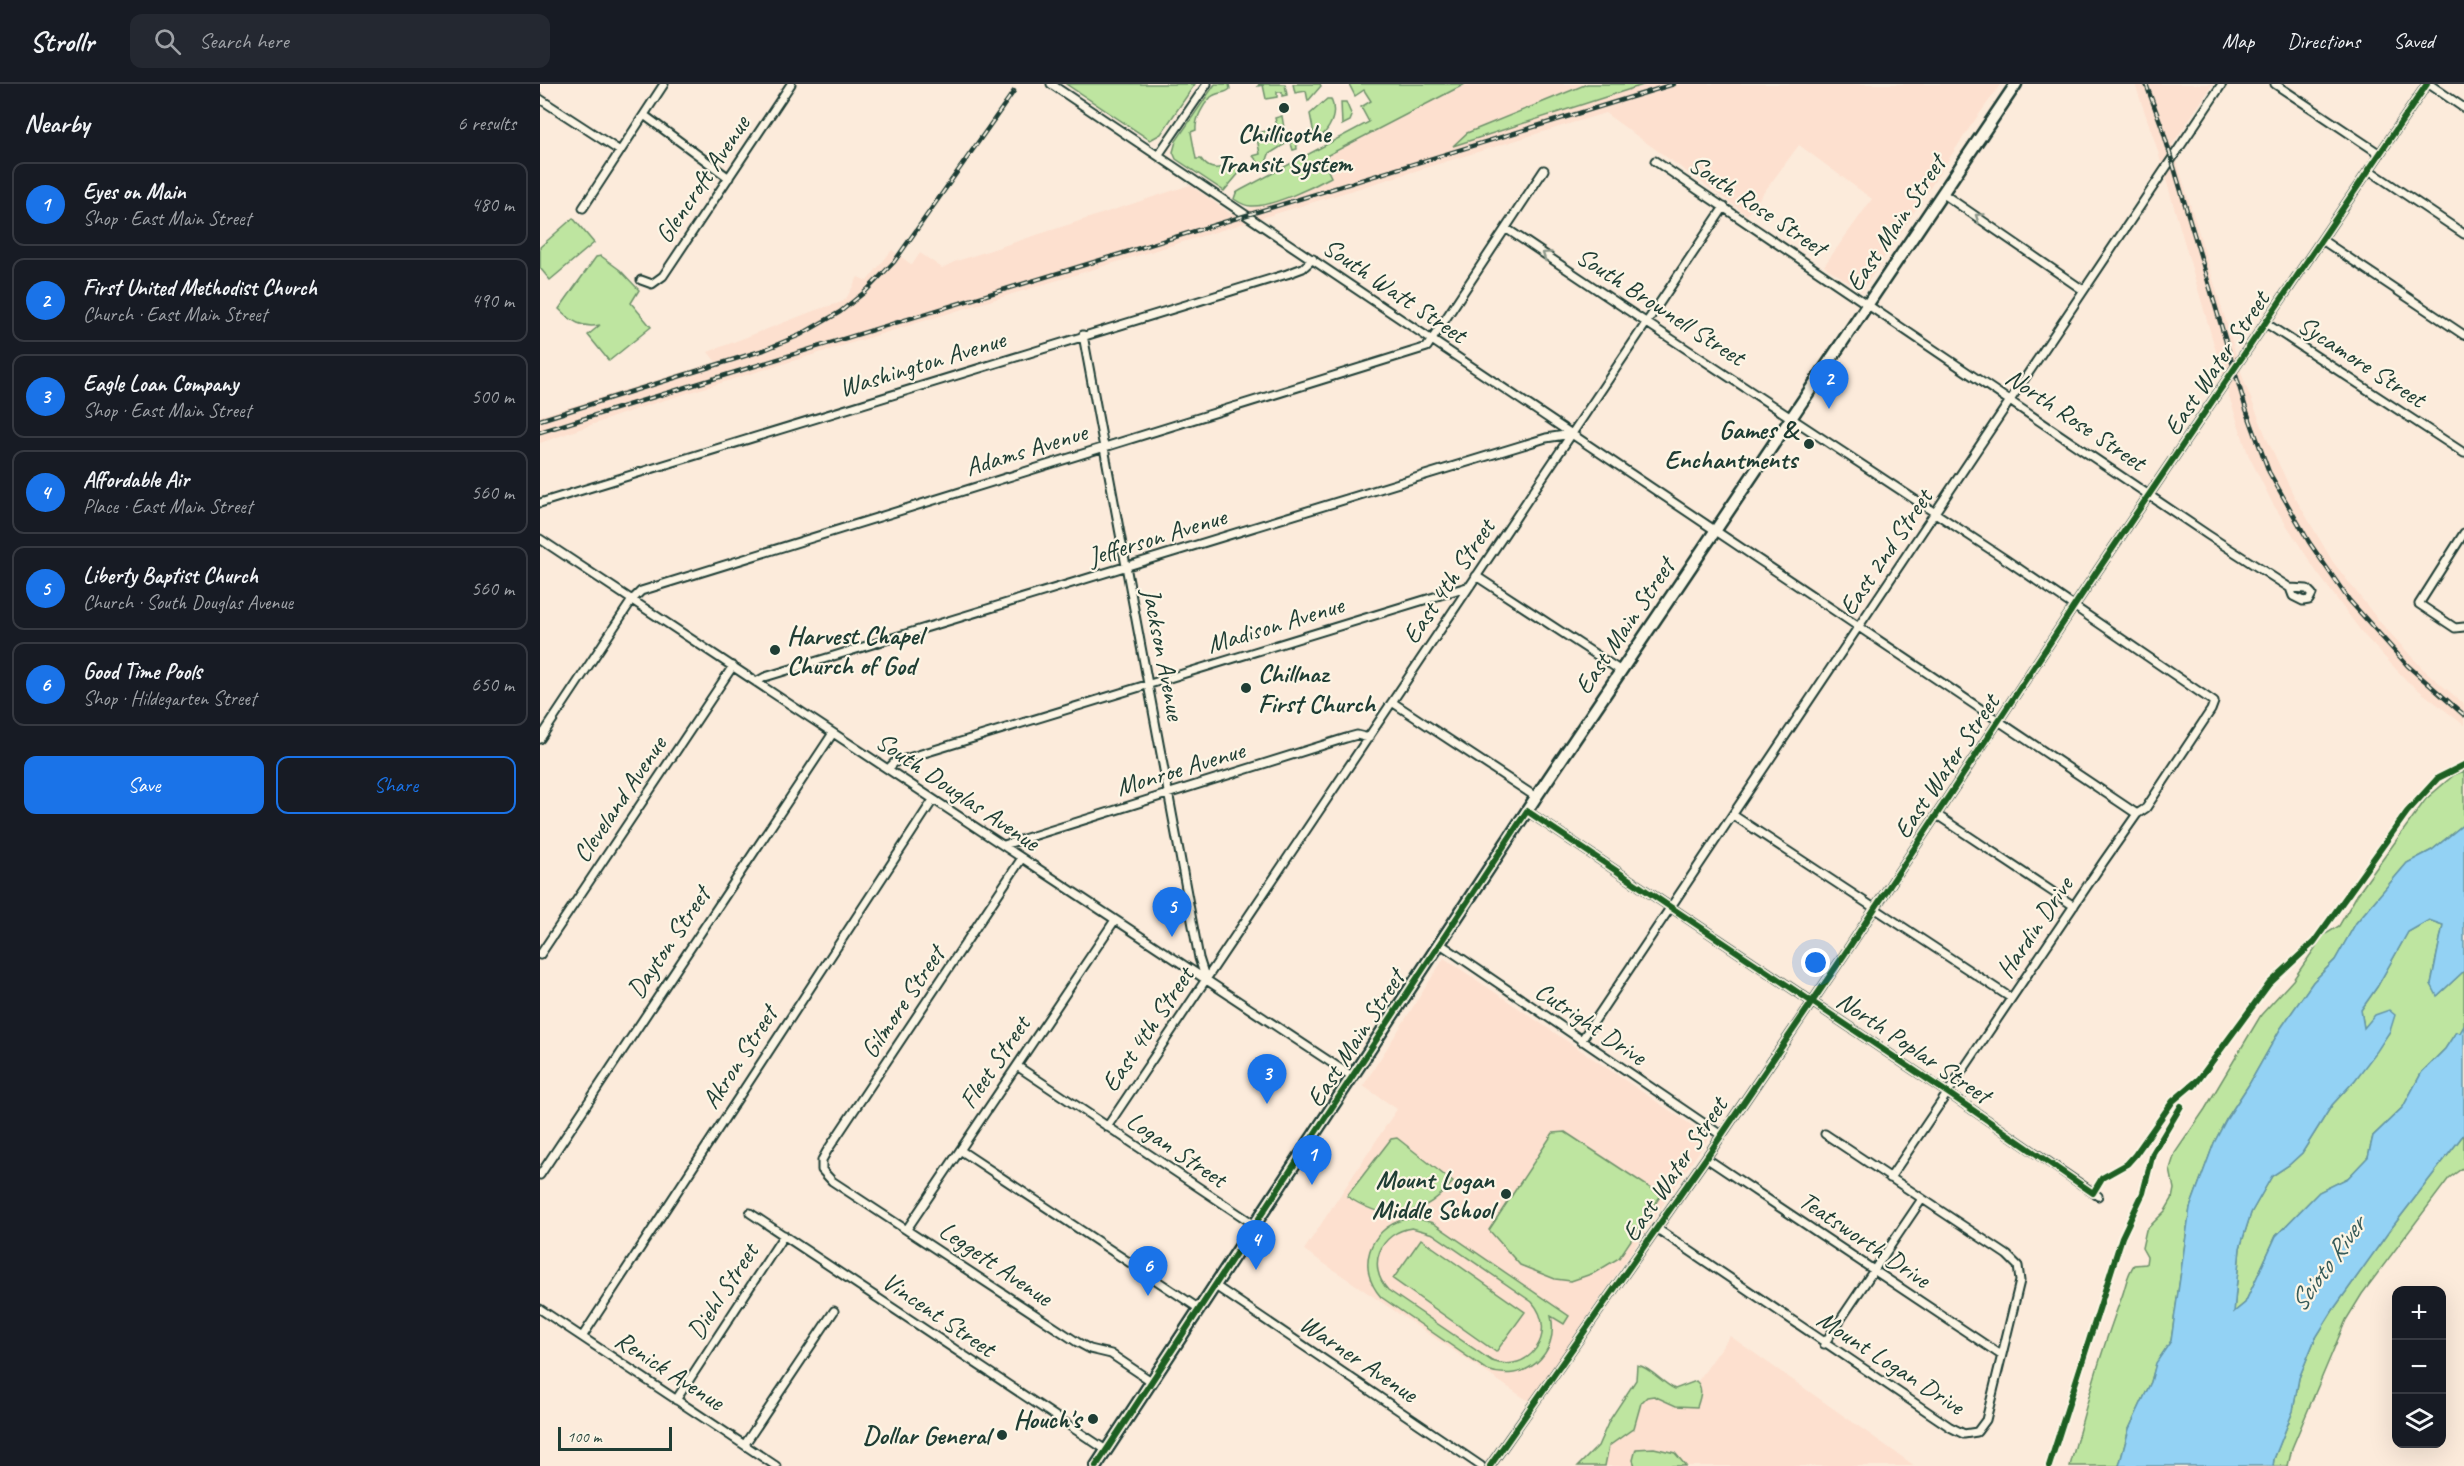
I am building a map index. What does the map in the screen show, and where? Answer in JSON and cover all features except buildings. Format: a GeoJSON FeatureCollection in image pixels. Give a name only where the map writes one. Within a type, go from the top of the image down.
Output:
{"type":"FeatureCollection","features":[{"type":"Feature","properties":{"kind":"main road","name":"East Main Street"},"geometry":{"type":"LineString","coordinates":[[1096,1466],[1536,797],[2016,84]]}},
{"type":"Feature","properties":{"kind":"street"},"geometry":{"type":"LineString","coordinates":[[583,208],[664,84]]}},
{"type":"Feature","properties":{"kind":"street","name":"Glencroft Avenue"},"geometry":{"type":"LineString","coordinates":[[641,280],[652,284],[663,276],[791,84]]}},
{"type":"Feature","properties":{"kind":"street","name":"South Watt Street"},"geometry":{"type":"LineString","coordinates":[[1051,84],[1159,154],[2137,814]]}},
{"type":"Feature","properties":{"kind":"street"},"geometry":{"type":"LineString","coordinates":[[1159,154],[1207,84]]}},
{"type":"Feature","properties":{"kind":"street","name":"East 2nd Street"},"geometry":{"type":"LineString","coordinates":[[1581,1041],[2222,84]]}},
{"type":"Feature","properties":{"kind":"street"},"geometry":{"type":"LineString","coordinates":[[2275,84],[2380,154]]}},
{"type":"Feature","properties":{"kind":"street"},"geometry":{"type":"LineString","coordinates":[[2428,84],[2464,108]]}},
{"type":"Feature","properties":{"kind":"street","name":"East Water Street"},"geometry":{"type":"LineString","coordinates":[[1490,1466],[1706,1158],[2428,84]]}},
{"type":"Feature","properties":{"kind":"street"},"geometry":{"type":"LineString","coordinates":[[541,99],[620,152]]}},
{"type":"Feature","properties":{"kind":"street"},"geometry":{"type":"LineString","coordinates":[[644,115],[729,177]]}},
{"type":"Feature","properties":{"kind":"street","name":"South Rose Street"},"geometry":{"type":"LineString","coordinates":[[1655,161],[1867,305]]}},
{"type":"Feature","properties":{"kind":"street"},"geometry":{"type":"LineString","coordinates":[[1433,340],[1544,170]]}},
{"type":"Feature","properties":{"kind":"street"},"geometry":{"type":"LineString","coordinates":[[2370,170],[2464,234]]}},
{"type":"Feature","properties":{"kind":"street"},"geometry":{"type":"LineString","coordinates":[[1942,193],[2083,290]]}},
{"type":"Feature","properties":{"kind":"street","name":"East 4th Street"},"geometry":{"type":"LineString","coordinates":[[1107,1127],[1724,207]]}},
{"type":"Feature","properties":{"kind":"street","name":"South Brownell Street"},"geometry":{"type":"LineString","coordinates":[[1507,229],[1936,513],[2214,702]]}},
{"type":"Feature","properties":{"kind":"street"},"geometry":{"type":"LineString","coordinates":[[2322,240],[2464,335]]}},
{"type":"Feature","properties":{"kind":"street","name":"Washington Avenue"},"geometry":{"type":"LineString","coordinates":[[540,502],[1287,274],[1303,268],[1313,260]]}},
{"type":"Feature","properties":{"kind":"street","name":"North Rose Street"},"geometry":{"type":"LineString","coordinates":[[1867,305],[2290,588]]}},
{"type":"Feature","properties":{"kind":"street","name":"Sycamore Street"},"geometry":{"type":"LineString","coordinates":[[2267,324],[2464,453]]}},
{"type":"Feature","properties":{"kind":"street","name":"Jackson Avenue"},"geometry":{"type":"LineString","coordinates":[[1083,335],[1102,447],[1199,958],[1206,980]]}},
{"type":"Feature","properties":{"kind":"street","name":"Adams Avenue"},"geometry":{"type":"LineString","coordinates":[[633,600],[641,591],[654,586],[1427,348],[1433,340]]}},
{"type":"Feature","properties":{"kind":"street","name":"Jefferson Avenue"},"geometry":{"type":"LineString","coordinates":[[756,682],[765,677],[1546,438],[1571,434]]}},
{"type":"Feature","properties":{"kind":"street"},"geometry":{"type":"LineString","coordinates":[[2464,533],[2419,604],[2455,628],[2464,627]]}},
{"type":"Feature","properties":{"kind":"street","name":"South Douglas Avenue"},"geometry":{"type":"LineString","coordinates":[[540,539],[1353,1077]]}},
{"type":"Feature","properties":{"kind":"street"},"geometry":{"type":"LineString","coordinates":[[1476,576],[1621,671]]}},
{"type":"Feature","properties":{"kind":"street","name":"Madison Avenue"},"geometry":{"type":"LineString","coordinates":[[888,768],[895,762],[1470,586]]}},
{"type":"Feature","properties":{"kind":"street"},"geometry":{"type":"LineString","coordinates":[[540,739],[633,600]]}},
{"type":"Feature","properties":{"kind":"street","name":"Cleveland Avenue"},"geometry":{"type":"LineString","coordinates":[[540,955],[733,666]]}},
{"type":"Feature","properties":{"kind":"street"},"geometry":{"type":"LineString","coordinates":[[1392,702],[1536,797]]}},
{"type":"Feature","properties":{"kind":"street","name":"Hardin Drive"},"geometry":{"type":"LineString","coordinates":[[1890,1178],[2137,814],[2146,808],[2214,702]]}},
{"type":"Feature","properties":{"kind":"street","name":"Dayton Street"},"geometry":{"type":"LineString","coordinates":[[540,1175],[833,733]]}},
{"type":"Feature","properties":{"kind":"street","name":"Monroe Avenue"},"geometry":{"type":"LineString","coordinates":[[1004,845],[1346,738],[1358,735],[1369,738]]}},
{"type":"Feature","properties":{"kind":"street","name":"Akron Street"},"geometry":{"type":"LineString","coordinates":[[582,1337],[933,800]]}},
{"type":"Feature","properties":{"kind":"street","name":"North Poplar Street"},"geometry":{"type":"LineString","coordinates":[[1527,811],[2098,1196]]}},
{"type":"Feature","properties":{"kind":"street"},"geometry":{"type":"LineString","coordinates":[[1733,814],[2011,998]]}},
{"type":"Feature","properties":{"kind":"street"},"geometry":{"type":"LineString","coordinates":[[1937,814],[2074,906]]}},
{"type":"Feature","properties":{"kind":"street","name":"Gilmore Street"},"geometry":{"type":"LineString","coordinates":[[822,1170],[822,1160],[827,1151],[1022,858]]}},
{"type":"Feature","properties":{"kind":"street","name":"Fleet Street"},"geometry":{"type":"LineString","coordinates":[[907,1229],[1115,920]]}},
{"type":"Feature","properties":{"kind":"street","name":"Cutright Drive"},"geometry":{"type":"LineString","coordinates":[[1439,943],[1721,1135]]}},
{"type":"Feature","properties":{"kind":"street","name":"Logan Street"},"geometry":{"type":"LineString","coordinates":[[1017,1066],[1255,1225]]}},
{"type":"Feature","properties":{"kind":"street","name":"Mount Logan Drive"},"geometry":{"type":"LineString","coordinates":[[1656,1228],[1824,1344],[1950,1427],[1964,1434],[1977,1432],[1986,1420],[2020,1281],[2018,1266],[2007,1255],[1825,1134]]}},
{"type":"Feature","properties":{"kind":"street"},"geometry":{"type":"LineString","coordinates":[[960,1150],[1198,1308]]}},
{"type":"Feature","properties":{"kind":"street","name":"Teatsworth Drive"},"geometry":{"type":"LineString","coordinates":[[1706,1158],[2001,1355]]}},
{"type":"Feature","properties":{"kind":"street","name":"Leggett Avenue"},"geometry":{"type":"LineString","coordinates":[[822,1170],[832,1181],[1077,1342],[1090,1349],[1111,1354],[1151,1381]]}},
{"type":"Feature","properties":{"kind":"street"},"geometry":{"type":"LineString","coordinates":[[1824,1344],[1922,1199]]}},
{"type":"Feature","properties":{"kind":"street","name":"Vincent Street"},"geometry":{"type":"LineString","coordinates":[[750,1213],[1106,1450]]}},
{"type":"Feature","properties":{"kind":"street","name":"Diehl Street"},"geometry":{"type":"LineString","coordinates":[[676,1400],[784,1235]]}},
{"type":"Feature","properties":{"kind":"street","name":"Warner Avenue"},"geometry":{"type":"LineString","coordinates":[[1214,1285],[1481,1466]]}},
{"type":"Feature","properties":{"kind":"street","name":"Renick Avenue"},"geometry":{"type":"LineString","coordinates":[[540,1309],[776,1466]]}},
{"type":"Feature","properties":{"kind":"street"},"geometry":{"type":"LineString","coordinates":[[744,1444],[834,1311]]}},
{"type":"Feature","properties":{"kind":"shaded area"},"geometry":{"type":"Polygon","coordinates":[[[1465,84],[2001,84],[1862,291],[1824,266],[1872,199],[1799,145],[1747,215],[1605,113],[642,407],[540,443],[540,416],[716,362],[708,352],[842,302],[858,277],[867,281],[892,250],[912,265],[920,253],[942,268],[954,262],[1190,185],[1231,214],[1310,189],[1331,177],[1324,162],[1328,155],[1465,84]]]}},
{"type":"Feature","properties":{"kind":"shaded area"},"geometry":{"type":"Polygon","coordinates":[[[2135,84],[2213,84],[2172,145],[2244,381],[2267,439],[2293,494],[2333,562],[2379,621],[2423,669],[2464,704],[2464,725],[2407,681],[2363,634],[2316,571],[2273,504],[2248,454],[2156,145],[2135,84]]]}},
{"type":"Feature","properties":{"kind":"shaded area","name":"Mount Logan Middle School"},"geometry":{"type":"Polygon","coordinates":[[[1444,958],[1709,1137],[1530,1402],[1304,1250],[1397,1109],[1363,1086],[1444,958]]]}},
{"type":"Feature","properties":{"kind":"shaded area"},"geometry":{"type":"Polygon","coordinates":[[[1730,1336],[1915,1466],[1584,1466],[1644,1379],[1683,1402],[1730,1336]]]}},
{"type":"Feature","properties":{"kind":"green space"},"geometry":{"type":"Polygon","coordinates":[[[1066,84],[1195,84],[1161,134],[1150,140],[1066,84]]]}},
{"type":"Feature","properties":{"kind":"green space"},"geometry":{"type":"Polygon","coordinates":[[[1215,84],[1229,84],[1230,89],[1213,95],[1208,100],[1198,117],[1196,130],[1191,132],[1196,159],[1201,159],[1210,167],[1239,168],[1240,172],[1224,191],[1176,159],[1173,152],[1176,141],[1215,84]]]}},
{"type":"Feature","properties":{"kind":"green space"},"geometry":{"type":"Polygon","coordinates":[[[1259,84],[1285,84],[1287,95],[1282,96],[1282,92],[1277,92],[1277,97],[1266,99],[1263,85],[1258,86],[1259,84]]]}},
{"type":"Feature","properties":{"kind":"green space"},"geometry":{"type":"Polygon","coordinates":[[[1293,84],[1320,84],[1321,86],[1308,101],[1306,91],[1295,93],[1293,84]]]}},
{"type":"Feature","properties":{"kind":"green space"},"geometry":{"type":"Polygon","coordinates":[[[1349,84],[1465,84],[1328,155],[1324,162],[1331,177],[1314,186],[1281,200],[1260,205],[1251,206],[1234,199],[1236,193],[1241,190],[1369,122],[1361,107],[1371,101],[1364,90],[1355,96],[1349,84]]]}},
{"type":"Feature","properties":{"kind":"green space"},"geometry":{"type":"Polygon","coordinates":[[[1587,84],[1646,84],[1453,146],[1467,133],[1587,84]]]}},
{"type":"Feature","properties":{"kind":"green space"},"geometry":{"type":"Polygon","coordinates":[[[1327,99],[1331,99],[1333,106],[1332,120],[1320,137],[1307,142],[1303,137],[1314,134],[1310,114],[1327,99]]]}},
{"type":"Feature","properties":{"kind":"green space"},"geometry":{"type":"Polygon","coordinates":[[[1341,102],[1346,102],[1352,116],[1350,121],[1342,125],[1341,102]]]}},
{"type":"Feature","properties":{"kind":"green space"},"geometry":{"type":"Polygon","coordinates":[[[1282,116],[1286,140],[1296,138],[1297,149],[1293,150],[1290,141],[1269,154],[1266,163],[1259,163],[1253,156],[1260,154],[1256,133],[1272,130],[1272,127],[1277,126],[1275,118],[1282,116]]]}},
{"type":"Feature","properties":{"kind":"green space"},"geometry":{"type":"Polygon","coordinates":[[[573,218],[594,243],[550,280],[540,268],[540,247],[573,218]]]}},
{"type":"Feature","properties":{"kind":"green space"},"geometry":{"type":"Polygon","coordinates":[[[601,256],[620,270],[639,290],[631,303],[651,327],[609,361],[588,335],[600,325],[588,326],[578,323],[559,309],[596,257],[601,256]]]}},
{"type":"Feature","properties":{"kind":"green space"},"geometry":{"type":"Polygon","coordinates":[[[2464,771],[2464,824],[2432,850],[2407,863],[2356,923],[2335,960],[2313,982],[2281,1028],[2214,1143],[2190,1208],[2171,1341],[2156,1364],[2151,1382],[2129,1429],[2119,1466],[2070,1466],[2113,1319],[2131,1269],[2134,1265],[2146,1264],[2147,1257],[2142,1248],[2146,1230],[2165,1211],[2172,1199],[2174,1189],[2170,1169],[2175,1153],[2205,1109],[2261,1015],[2293,980],[2324,935],[2339,926],[2357,895],[2426,799],[2454,775],[2464,771]]]}},
{"type":"Feature","properties":{"kind":"green space"},"geometry":{"type":"Polygon","coordinates":[[[2429,920],[2443,925],[2431,984],[2438,995],[2464,971],[2464,1026],[2460,1033],[2456,1032],[2445,1049],[2422,1072],[2403,1107],[2373,1136],[2368,1157],[2348,1178],[2319,1192],[2276,1236],[2245,1303],[2234,1312],[2240,1248],[2251,1213],[2272,1176],[2302,1153],[2332,1105],[2355,1080],[2390,1031],[2364,1028],[2361,1010],[2377,987],[2408,932],[2429,920]]]}},
{"type":"Feature","properties":{"kind":"green space"},"geometry":{"type":"Polygon","coordinates":[[[1565,1132],[1661,1195],[1619,1258],[1594,1273],[1571,1281],[1555,1279],[1520,1265],[1489,1230],[1553,1133],[1565,1132]]]}},
{"type":"Feature","properties":{"kind":"green space"},"geometry":{"type":"Polygon","coordinates":[[[2464,1134],[2464,1167],[2449,1178],[2362,1294],[2346,1320],[2292,1448],[2288,1466],[2273,1466],[2293,1411],[2299,1378],[2315,1339],[2390,1230],[2464,1134]]]}},
{"type":"Feature","properties":{"kind":"green space"},"geometry":{"type":"Polygon","coordinates":[[[1397,1138],[1453,1182],[1429,1203],[1416,1210],[1403,1213],[1376,1211],[1347,1196],[1391,1139],[1397,1138]]]}},
{"type":"Feature","properties":{"kind":"green space"},"geometry":{"type":"Polygon","coordinates":[[[1405,1219],[1419,1219],[1433,1223],[1569,1316],[1564,1324],[1551,1316],[1550,1343],[1536,1363],[1514,1373],[1487,1370],[1381,1297],[1373,1286],[1368,1263],[1375,1241],[1382,1231],[1405,1219]],[[1412,1228],[1392,1236],[1385,1243],[1377,1261],[1381,1281],[1388,1290],[1492,1361],[1505,1364],[1518,1362],[1528,1357],[1541,1338],[1542,1326],[1540,1314],[1532,1302],[1433,1234],[1412,1228]]]}},
{"type":"Feature","properties":{"kind":"green space"},"geometry":{"type":"Polygon","coordinates":[[[1421,1239],[1525,1312],[1496,1352],[1393,1279],[1421,1239]]]}},
{"type":"Feature","properties":{"kind":"green space"},"geometry":{"type":"Polygon","coordinates":[[[1637,1365],[1647,1369],[1675,1389],[1696,1381],[1701,1390],[1697,1407],[1676,1406],[1654,1396],[1647,1397],[1641,1403],[1634,1428],[1609,1446],[1605,1466],[1578,1466],[1598,1446],[1609,1421],[1636,1380],[1637,1365]]]}},
{"type":"Feature","properties":{"kind":"green space"},"geometry":{"type":"Polygon","coordinates":[[[1654,1448],[1675,1453],[1686,1466],[1635,1466],[1633,1460],[1636,1449],[1654,1448]]]}},
{"type":"Feature","properties":{"kind":"water","name":"Scioto River"},"geometry":{"type":"Polygon","coordinates":[[[2464,824],[2464,971],[2437,996],[2431,984],[2443,925],[2429,920],[2408,932],[2377,987],[2361,1010],[2364,1028],[2375,1015],[2389,1010],[2395,1015],[2390,1031],[2355,1080],[2332,1105],[2302,1153],[2272,1176],[2251,1213],[2240,1248],[2234,1312],[2245,1303],[2276,1236],[2319,1192],[2348,1178],[2368,1157],[2373,1136],[2403,1107],[2422,1072],[2445,1049],[2456,1032],[2460,1033],[2464,1026],[2464,1134],[2390,1230],[2315,1339],[2299,1378],[2293,1411],[2273,1466],[2119,1466],[2129,1429],[2151,1382],[2156,1363],[2171,1341],[2190,1208],[2214,1143],[2226,1120],[2281,1028],[2313,982],[2335,960],[2356,923],[2407,863],[2432,850],[2464,824]]]}},
{"type":"Feature","properties":{"kind":"railway"},"geometry":{"type":"LineString","coordinates":[[540,432],[1674,84]]}},
{"type":"Feature","properties":{"kind":"railway"},"geometry":{"type":"LineString","coordinates":[[2146,84],[2162,127],[2246,409],[2269,472],[2309,542],[2349,600],[2408,666],[2464,715]]}},
{"type":"Feature","properties":{"kind":"railway"},"geometry":{"type":"LineString","coordinates":[[540,420],[764,350],[800,335],[840,312],[866,291],[894,262],[1014,91]]}},
{"type":"Feature","properties":{"kind":"cycle path"},"geometry":{"type":"LineString","coordinates":[[1490,1466],[1706,1158],[1844,955],[2096,573],[2427,84]]}},
{"type":"Feature","properties":{"kind":"cycle path"},"geometry":{"type":"LineString","coordinates":[[2194,1086],[2269,984],[2314,942],[2407,812],[2438,778],[2464,765]]}},
{"type":"Feature","properties":{"kind":"cycle path"},"geometry":{"type":"LineString","coordinates":[[1096,1466],[1527,811],[2093,1193],[2102,1178],[2127,1164],[2173,1101],[2199,1079]]}},
{"type":"Feature","properties":{"kind":"cycle path"},"geometry":{"type":"LineString","coordinates":[[2049,1466],[2122,1237],[2143,1193],[2153,1153],[2181,1106]]}},
{"type":"Feature","properties":{"kind":"place","name":"Chillicothe Transit System"},"geometry":{"type":"Point","coordinates":[1284,108]}},
{"type":"Feature","properties":{"kind":"place","name":"First United Methodist Church"},"geometry":{"type":"Point","coordinates":[1829,409]}},
{"type":"Feature","properties":{"kind":"place","name":"Games & Enchantments"},"geometry":{"type":"Point","coordinates":[1809,444]}},
{"type":"Feature","properties":{"kind":"place","name":"Harvest Chapel Church of God"},"geometry":{"type":"Point","coordinates":[775,650]}},
{"type":"Feature","properties":{"kind":"place","name":"Chillnaz First Church"},"geometry":{"type":"Point","coordinates":[1246,688]}},
{"type":"Feature","properties":{"kind":"place","name":"Liberty Baptist Church"},"geometry":{"type":"Point","coordinates":[1172,937]}},
{"type":"Feature","properties":{"kind":"place","name":"Eagle Loan Company"},"geometry":{"type":"Point","coordinates":[1267,1104]}},
{"type":"Feature","properties":{"kind":"place","name":"Eyes on Main"},"geometry":{"type":"Point","coordinates":[1312,1185]}},
{"type":"Feature","properties":{"kind":"place","name":"Mount Logan Middle School"},"geometry":{"type":"Point","coordinates":[1506,1194]}},
{"type":"Feature","properties":{"kind":"place","name":"Affordable Air"},"geometry":{"type":"Point","coordinates":[1256,1270]}},
{"type":"Feature","properties":{"kind":"place","name":"Good Time Pools"},"geometry":{"type":"Point","coordinates":[1148,1296]}},
{"type":"Feature","properties":{"kind":"place","name":"Houch's"},"geometry":{"type":"Point","coordinates":[1093,1419]}},
{"type":"Feature","properties":{"kind":"place","name":"Dollar General"},"geometry":{"type":"Point","coordinates":[1002,1435]}}]}
